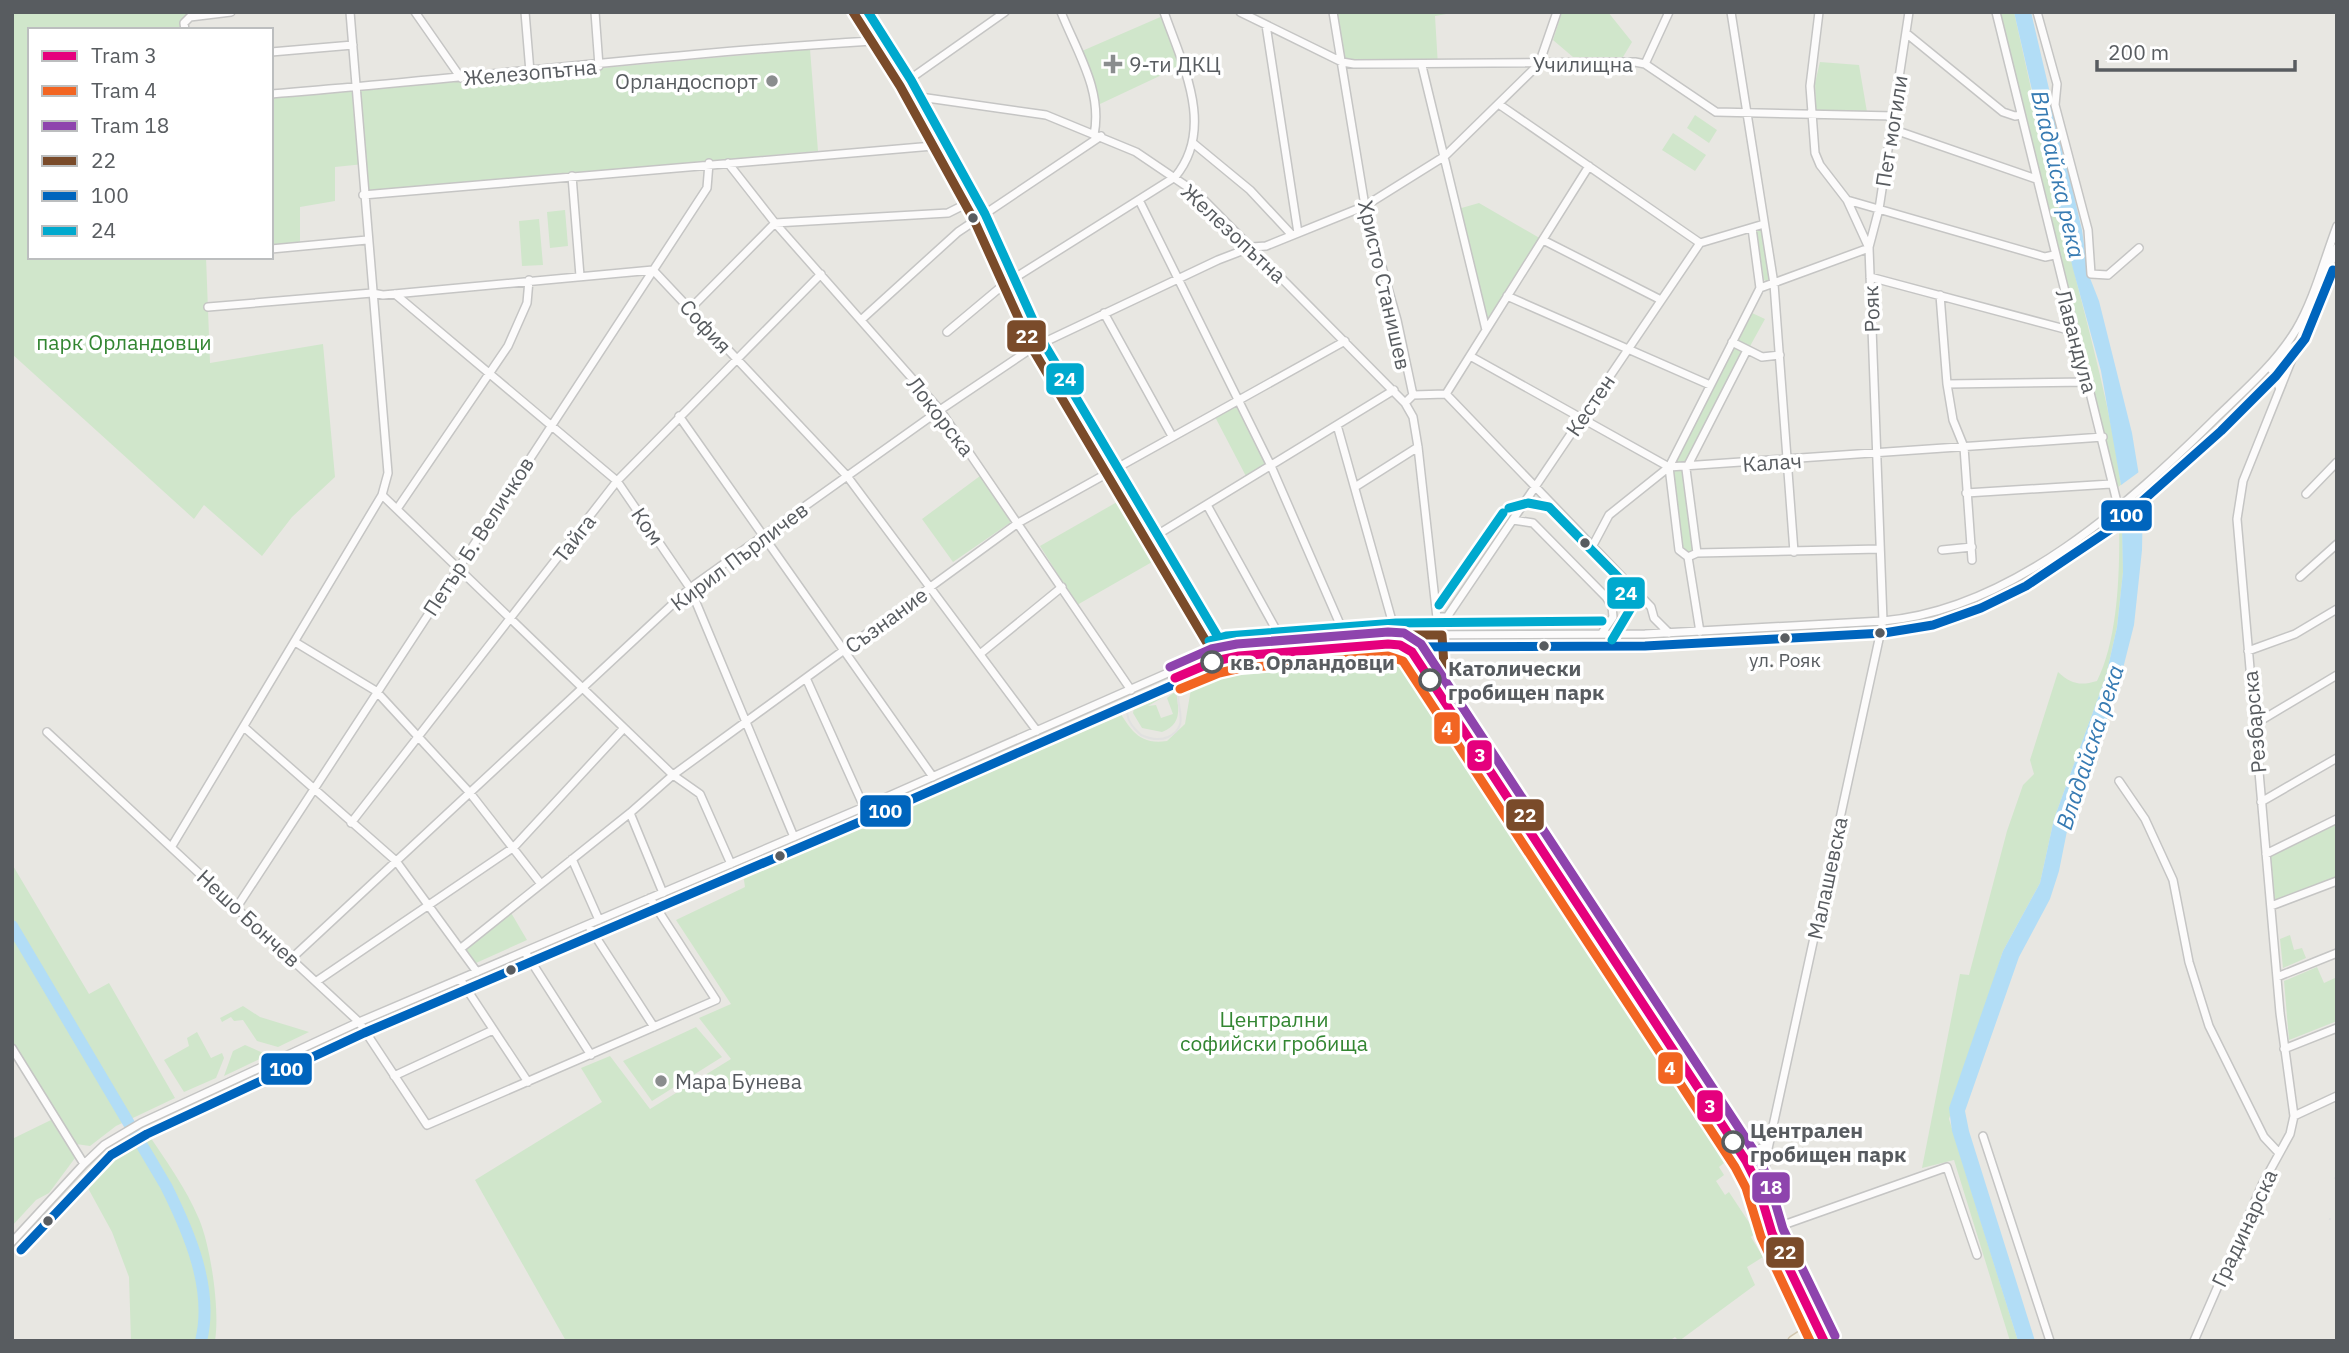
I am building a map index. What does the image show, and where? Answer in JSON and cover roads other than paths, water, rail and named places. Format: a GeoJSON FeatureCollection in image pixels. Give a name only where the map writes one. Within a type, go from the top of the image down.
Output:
{"type":"FeatureCollection","features":[{"type":"Feature","properties":{"kind":"main road"},"geometry":{"type":"LineString","coordinates":[[1793,1341],[1815,1326]]}},
{"type":"Feature","properties":{"kind":"main road"},"geometry":{"type":"LineString","coordinates":[[1815,1326],[1818,1341]]}},
{"type":"Feature","properties":{"kind":"main road"},"geometry":{"type":"LineString","coordinates":[[1815,1326],[1827,1341]]}},
{"type":"Feature","properties":{"kind":"street"},"geometry":{"type":"LineString","coordinates":[[185,28],[184,23],[190,17],[231,12]]}},
{"type":"Feature","properties":{"kind":"street"},"geometry":{"type":"LineString","coordinates":[[172,846],[382,495],[388,473],[350,12]]}},
{"type":"Feature","properties":{"kind":"street"},"geometry":{"type":"LineString","coordinates":[[415,12],[461,78]]}},
{"type":"Feature","properties":{"kind":"street"},"geometry":{"type":"LineString","coordinates":[[525,12],[530,72]]}},
{"type":"Feature","properties":{"kind":"street"},"geometry":{"type":"LineString","coordinates":[[595,12],[599,66]]}},
{"type":"Feature","properties":{"kind":"street"},"geometry":{"type":"LineString","coordinates":[[853,12],[906,95],[966,204],[1032,348],[1213,653]]}},
{"type":"Feature","properties":{"kind":"street"},"geometry":{"type":"LineString","coordinates":[[900,86],[1005,12]]}},
{"type":"Feature","properties":{"kind":"street"},"geometry":{"type":"LineString","coordinates":[[862,320],[974,220],[1092,142],[1098,135],[1095,95],[1061,12]]}},
{"type":"Feature","properties":{"kind":"street"},"geometry":{"type":"LineString","coordinates":[[947,332],[1002,286],[1175,177],[1193,143],[1196,112],[1188,78],[1164,12]]}},
{"type":"Feature","properties":{"kind":"street"},"geometry":{"type":"LineString","coordinates":[[1240,12],[1342,62]]}},
{"type":"Feature","properties":{"kind":"street","name":"Христо Станишев"},"geometry":{"type":"LineString","coordinates":[[1333,12],[1365,206],[1397,320],[1413,395],[1405,403]]}},
{"type":"Feature","properties":{"kind":"street"},"geometry":{"type":"LineString","coordinates":[[1539,64],[1557,12]]}},
{"type":"Feature","properties":{"kind":"street"},"geometry":{"type":"LineString","coordinates":[[1645,64],[1669,12]]}},
{"type":"Feature","properties":{"kind":"street"},"geometry":{"type":"LineString","coordinates":[[1731,12],[1774,284],[1794,552]]}},
{"type":"Feature","properties":{"kind":"street","name":"Рояк"},"geometry":{"type":"LineString","coordinates":[[1819,12],[1810,86],[1815,153],[1820,165],[1847,201],[1869,248],[1883,621]]}},
{"type":"Feature","properties":{"kind":"street","name":"Пет могили"},"geometry":{"type":"LineString","coordinates":[[1869,248],[1879,209],[1909,12]]}},
{"type":"Feature","properties":{"kind":"street","name":"Лавандула"},"geometry":{"type":"LineString","coordinates":[[1996,12],[2118,506]]}},
{"type":"Feature","properties":{"kind":"street","name":"Лавандула"},"geometry":{"type":"LineString","coordinates":[[2037,12],[2057,84],[2055,105],[2088,230],[2091,274],[2108,275],[2139,248]]}},
{"type":"Feature","properties":{"kind":"street"},"geometry":{"type":"LineString","coordinates":[[1266,25],[1295,234]]}},
{"type":"Feature","properties":{"kind":"street"},"geometry":{"type":"LineString","coordinates":[[1906,33],[2003,112],[2021,115]]}},
{"type":"Feature","properties":{"kind":"street","name":"Железопътна"},"geometry":{"type":"LineString","coordinates":[[273,94],[599,66],[732,49],[872,41]]}},
{"type":"Feature","properties":{"kind":"street"},"geometry":{"type":"LineString","coordinates":[[273,52],[353,45]]}},
{"type":"Feature","properties":{"kind":"street","name":"Училищна"},"geometry":{"type":"LineString","coordinates":[[1342,62],[1422,66],[1645,64],[1716,112],[1894,116]]}},
{"type":"Feature","properties":{"kind":"street","name":"Кирил Пърличев"},"geometry":{"type":"LineString","coordinates":[[292,958],[690,588],[846,476],[1032,348],[1176,279],[1252,247],[1266,246],[1365,206],[1445,156],[1539,64]]}},
{"type":"Feature","properties":{"kind":"street"},"geometry":{"type":"LineString","coordinates":[[1422,66],[1486,330]]}},
{"type":"Feature","properties":{"kind":"street","name":"Железопътна"},"geometry":{"type":"LineString","coordinates":[[906,95],[1046,115],[1136,152],[1198,194],[1405,403]]}},
{"type":"Feature","properties":{"kind":"street"},"geometry":{"type":"LineString","coordinates":[[1500,105],[1700,243],[1764,224]]}},
{"type":"Feature","properties":{"kind":"street"},"geometry":{"type":"LineString","coordinates":[[1892,129],[2036,179]]}},
{"type":"Feature","properties":{"kind":"street","name":"Железопътна"},"geometry":{"type":"LineString","coordinates":[[1193,143],[1250,190],[1295,234]]}},
{"type":"Feature","properties":{"kind":"street"},"geometry":{"type":"LineString","coordinates":[[363,195],[709,163],[933,146]]}},
{"type":"Feature","properties":{"kind":"street","name":"Петър Б. Величков"},"geometry":{"type":"LineString","coordinates":[[237,907],[707,188],[709,163]]}},
{"type":"Feature","properties":{"kind":"street","name":"Локорска"},"geometry":{"type":"LineString","coordinates":[[728,163],[775,223],[940,410],[1130,690]]}},
{"type":"Feature","properties":{"kind":"street"},"geometry":{"type":"LineString","coordinates":[[1446,394],[1589,166]]}},
{"type":"Feature","properties":{"kind":"street"},"geometry":{"type":"LineString","coordinates":[[572,176],[580,276]]}},
{"type":"Feature","properties":{"kind":"street"},"geometry":{"type":"LineString","coordinates":[[1139,200],[1271,466],[1346,638]]}},
{"type":"Feature","properties":{"kind":"street"},"geometry":{"type":"LineString","coordinates":[[1847,201],[2045,257],[2054,255]]}},
{"type":"Feature","properties":{"kind":"street"},"geometry":{"type":"LineString","coordinates":[[690,309],[775,223],[948,213],[966,204]]}},
{"type":"Feature","properties":{"kind":"street","name":"Резбарска"},"geometry":{"type":"LineString","coordinates":[[2294,1116],[2277,977],[2236,519],[2238,500],[2332,256],[2337,226]]}},
{"type":"Feature","properties":{"kind":"street"},"geometry":{"type":"LineString","coordinates":[[1592,547],[1609,515],[1669,467],[1760,288],[1752,228]]}},
{"type":"Feature","properties":{"kind":"street"},"geometry":{"type":"LineString","coordinates":[[273,249],[367,240]]}},
{"type":"Feature","properties":{"kind":"street"},"geometry":{"type":"LineString","coordinates":[[1543,240],[1661,300]]}},
{"type":"Feature","properties":{"kind":"street","name":"Кестен"},"geometry":{"type":"LineString","coordinates":[[1439,617],[1447,617],[1700,243]]}},
{"type":"Feature","properties":{"kind":"street","name":"Резбарска"},"geometry":{"type":"LineString","coordinates":[[2269,367],[2296,331],[2337,247]]}},
{"type":"Feature","properties":{"kind":"street"},"geometry":{"type":"LineString","coordinates":[[1760,288],[1869,248]]}},
{"type":"Feature","properties":{"kind":"street"},"geometry":{"type":"LineString","coordinates":[[208,307],[372,293],[395,294],[653,270]]}},
{"type":"Feature","properties":{"kind":"street","name":"София"},"geometry":{"type":"LineString","coordinates":[[653,270],[846,476],[1037,731]]}},
{"type":"Feature","properties":{"kind":"street","name":"Тайга"},"geometry":{"type":"LineString","coordinates":[[351,823],[617,481],[821,274]]}},
{"type":"Feature","properties":{"kind":"street"},"geometry":{"type":"LineString","coordinates":[[1870,277],[2076,332]]}},
{"type":"Feature","properties":{"kind":"street"},"geometry":{"type":"LineString","coordinates":[[397,509],[519,327],[527,303],[529,280]]}},
{"type":"Feature","properties":{"kind":"street","name":"Ком"},"geometry":{"type":"LineString","coordinates":[[395,294],[617,481],[690,588],[794,837]]}},
{"type":"Feature","properties":{"kind":"street"},"geometry":{"type":"LineString","coordinates":[[1940,295],[1947,384],[1953,420],[1964,447],[1972,560]]}},
{"type":"Feature","properties":{"kind":"street"},"geometry":{"type":"LineString","coordinates":[[1507,296],[1710,385]]}},
{"type":"Feature","properties":{"kind":"street"},"geometry":{"type":"LineString","coordinates":[[1104,313],[1172,436]]}},
{"type":"Feature","properties":{"kind":"street","name":"Резбарска"},"geometry":{"type":"LineString","coordinates":[[2269,367],[2286,356],[2300,339]]}},
{"type":"Feature","properties":{"kind":"street","name":"Съзнание"},"geometry":{"type":"LineString","coordinates":[[460,949],[630,813],[673,775],[1018,523],[1107,471],[1345,341]]}},
{"type":"Feature","properties":{"kind":"street"},"geometry":{"type":"LineString","coordinates":[[1732,342],[1762,357],[1780,355]]}},
{"type":"Feature","properties":{"kind":"street"},"geometry":{"type":"LineString","coordinates":[[1697,553],[1686,468],[1747,349]]}},
{"type":"Feature","properties":{"kind":"street","name":"Калач"},"geometry":{"type":"LineString","coordinates":[[1470,356],[1669,467],[1877,455],[2103,437]]}},
{"type":"Feature","properties":{"kind":"street"},"geometry":{"type":"LineString","coordinates":[[12,1242],[83,1164],[120,1134],[141,1123],[359,1023],[864,807],[1213,653],[1396,635],[1645,634],[1883,621],[1954,607],[2006,585],[2054,555],[2145,486],[2269,367],[2276,374],[2280,390]]}},
{"type":"Feature","properties":{"kind":"street"},"geometry":{"type":"LineString","coordinates":[[1947,384],[2089,382]]}},
{"type":"Feature","properties":{"kind":"street"},"geometry":{"type":"LineString","coordinates":[[1147,541],[1394,390]]}},
{"type":"Feature","properties":{"kind":"street"},"geometry":{"type":"LineString","coordinates":[[1413,395],[1446,394],[1651,607],[1654,618],[1669,633]]}},
{"type":"Feature","properties":{"kind":"street"},"geometry":{"type":"LineString","coordinates":[[1405,403],[1413,417],[1418,447],[1442,635],[1448,717],[1743,1172],[1765,1232],[1815,1326]]}},
{"type":"Feature","properties":{"kind":"street"},"geometry":{"type":"LineString","coordinates":[[679,416],[933,777]]}},
{"type":"Feature","properties":{"kind":"street"},"geometry":{"type":"LineString","coordinates":[[1693,418],[1707,425]]}},
{"type":"Feature","properties":{"kind":"street"},"geometry":{"type":"LineString","coordinates":[[1337,425],[1396,635]]}},
{"type":"Feature","properties":{"kind":"street"},"geometry":{"type":"LineString","coordinates":[[1354,487],[1418,447]]}},
{"type":"Feature","properties":{"kind":"street"},"geometry":{"type":"LineString","coordinates":[[2306,494],[2337,462]]}},
{"type":"Feature","properties":{"kind":"street"},"geometry":{"type":"LineString","coordinates":[[1669,467],[1679,550],[1688,557],[1700,632]]}},
{"type":"Feature","properties":{"kind":"street"},"geometry":{"type":"LineString","coordinates":[[1966,493],[2111,484]]}},
{"type":"Feature","properties":{"kind":"street"},"geometry":{"type":"LineString","coordinates":[[382,495],[509,621],[673,775],[700,794],[731,864]]}},
{"type":"Feature","properties":{"kind":"street"},"geometry":{"type":"LineString","coordinates":[[1207,505],[1284,644]]}},
{"type":"Feature","properties":{"kind":"street"},"geometry":{"type":"LineString","coordinates":[[1513,520],[1533,523],[1606,597],[1612,606],[1613,617],[1602,633]]}},
{"type":"Feature","properties":{"kind":"street"},"geometry":{"type":"LineString","coordinates":[[2301,578],[2337,544]]}},
{"type":"Feature","properties":{"kind":"street"},"geometry":{"type":"LineString","coordinates":[[1942,550],[1972,547]]}},
{"type":"Feature","properties":{"kind":"street"},"geometry":{"type":"LineString","coordinates":[[1688,557],[1697,553],[1880,549]]}},
{"type":"Feature","properties":{"kind":"street"},"geometry":{"type":"LineString","coordinates":[[980,654],[1062,587]]}},
{"type":"Feature","properties":{"kind":"street"},"geometry":{"type":"LineString","coordinates":[[2248,651],[2295,634],[2337,609]]}},
{"type":"Feature","properties":{"kind":"street"},"geometry":{"type":"LineString","coordinates":[[1645,634],[1654,618]]}},
{"type":"Feature","properties":{"kind":"street","name":"Малашевска"},"geometry":{"type":"LineString","coordinates":[[1743,1172],[1766,1158],[1772,1135],[1883,621]]}},
{"type":"Feature","properties":{"kind":"street"},"geometry":{"type":"LineString","coordinates":[[295,642],[376,691],[470,793],[541,884]]}},
{"type":"Feature","properties":{"kind":"street"},"geometry":{"type":"LineString","coordinates":[[2255,724],[2337,675]]}},
{"type":"Feature","properties":{"kind":"street"},"geometry":{"type":"LineString","coordinates":[[806,678],[864,807]]}},
{"type":"Feature","properties":{"kind":"street"},"geometry":{"type":"LineString","coordinates":[[1445,682],[1458,711],[1752,1166],[1774,1228],[1815,1326]]}},
{"type":"Feature","properties":{"kind":"street"},"geometry":{"type":"LineString","coordinates":[[244,727],[396,861],[477,972]]}},
{"type":"Feature","properties":{"kind":"street"},"geometry":{"type":"LineString","coordinates":[[317,981],[514,847],[624,728]]}},
{"type":"Feature","properties":{"kind":"street","name":"Нешо Бончев"},"geometry":{"type":"LineString","coordinates":[[47,732],[359,1023],[427,1125],[528,1082]]}},
{"type":"Feature","properties":{"kind":"street"},"geometry":{"type":"LineString","coordinates":[[2262,802],[2337,758]]}},
{"type":"Feature","properties":{"kind":"street"},"geometry":{"type":"LineString","coordinates":[[2119,781],[2145,819],[2173,880],[2189,962],[2209,1026],[2264,1137],[2279,1153]]}},
{"type":"Feature","properties":{"kind":"street"},"geometry":{"type":"LineString","coordinates":[[630,813],[663,893]]}},
{"type":"Feature","properties":{"kind":"street"},"geometry":{"type":"LineString","coordinates":[[2266,855],[2337,819]]}},
{"type":"Feature","properties":{"kind":"street"},"geometry":{"type":"LineString","coordinates":[[572,859],[599,920]]}},
{"type":"Feature","properties":{"kind":"street"},"geometry":{"type":"LineString","coordinates":[[2271,906],[2337,881]]}},
{"type":"Feature","properties":{"kind":"street"},"geometry":{"type":"LineString","coordinates":[[460,979],[528,1082],[716,1000],[650,898]]}},
{"type":"Feature","properties":{"kind":"street"},"geometry":{"type":"LineString","coordinates":[[588,925],[654,1027]]}},
{"type":"Feature","properties":{"kind":"street"},"geometry":{"type":"LineString","coordinates":[[525,952],[591,1055]]}},
{"type":"Feature","properties":{"kind":"street"},"geometry":{"type":"LineString","coordinates":[[2277,977],[2337,953]]}},
{"type":"Feature","properties":{"kind":"street"},"geometry":{"type":"LineString","coordinates":[[2284,1049],[2337,1028]]}},
{"type":"Feature","properties":{"kind":"street"},"geometry":{"type":"LineString","coordinates":[[394,1076],[493,1030]]}},
{"type":"Feature","properties":{"kind":"street"},"geometry":{"type":"LineString","coordinates":[[12,1048],[83,1164]]}},
{"type":"Feature","properties":{"kind":"street"},"geometry":{"type":"LineString","coordinates":[[2294,1116],[2337,1096]]}},
{"type":"Feature","properties":{"kind":"street","name":"Градинарска"},"geometry":{"type":"LineString","coordinates":[[2194,1341],[2232,1251],[2290,1134],[2294,1116]]}},
{"type":"Feature","properties":{"kind":"street","name":"Малашевска"},"geometry":{"type":"LineString","coordinates":[[1752,1166],[1772,1135]]}},
{"type":"Feature","properties":{"kind":"street"},"geometry":{"type":"LineString","coordinates":[[1983,1136],[2050,1341]]}},
{"type":"Feature","properties":{"kind":"street"},"geometry":{"type":"LineString","coordinates":[[1740,1146],[1754,1151],[1767,1146]]}},
{"type":"Feature","properties":{"kind":"street"},"geometry":{"type":"LineString","coordinates":[[1763,1192],[1766,1158]]}},
{"type":"Feature","properties":{"kind":"street"},"geometry":{"type":"LineString","coordinates":[[1765,1232],[1947,1167],[1977,1255]]}},
{"type":"Feature","properties":{"kind":"water","name":"Владайска река"},"geometry":{"type":"Polygon","coordinates":[[[2014,12],[2031,12],[2082,230],[2088,273],[2099,301],[2132,433],[2143,500],[2142,550],[2134,625],[2117,692],[2070,816],[2059,871],[2050,899],[2019,957],[1965,1111],[2035,1341],[2018,1341],[1952,1131],[1949,1108],[2003,951],[2040,883],[2054,819],[2106,676],[2117,627],[2123,572],[2121,485],[2101,371],[2073,269],[2014,12]]]}},
{"type":"Feature","properties":{"kind":"waterway"},"geometry":{"type":"LineString","coordinates":[[12,926],[175,1204],[191,1242],[202,1281],[204,1321],[201,1341]]}},
{"type":"Feature","properties":{"kind":"tram line","name":"18"},"geometry":{"type":"LineString","coordinates":[[1170,667],[1211,649],[1237,644],[1388,632],[1404,633],[1421,644],[1756,1154],[1768,1178],[1783,1229],[1835,1336]]}},
{"type":"Feature","properties":{"kind":"tram line","name":"3"},"geometry":{"type":"LineString","coordinates":[[1175,678],[1215,661],[1239,656],[1388,644],[1400,645],[1412,652],[1746,1161],[1757,1183],[1772,1233],[1824,1341]]}},
{"type":"Feature","properties":{"kind":"tram line","name":"4"},"geometry":{"type":"LineString","coordinates":[[1180,689],[1219,673],[1241,668],[1388,656],[1403,661],[1735,1167],[1746,1188],[1761,1237],[1810,1341]]}},
{"type":"Feature","properties":{"kind":"tram line"},"geometry":{"type":"LineString","coordinates":[[1175,678],[1144,692],[1129,706],[1127,714],[1131,724],[1141,735],[1161,739],[1175,732],[1181,720],[1178,700],[1180,686],[1190,675],[1213,665]]}},
{"type":"Feature","properties":{"kind":"railway"},"geometry":{"type":"LineString","coordinates":[[2329,1219],[2337,1220]]}},
{"type":"Feature","properties":{"kind":"place","name":"9-ти ДКЦ"},"geometry":{"type":"Point","coordinates":[1113,64]}},
{"type":"Feature","properties":{"kind":"place","name":"Орландоспорт"},"geometry":{"type":"Point","coordinates":[772,81]}},
{"type":"Feature","properties":{"kind":"place","name":"ул. Рояк"},"geometry":{"type":"Point","coordinates":[1785,638]}},
{"type":"Feature","properties":{"kind":"place","name":"кв. Орландовци"},"geometry":{"type":"Point","coordinates":[1212,662]}},
{"type":"Feature","properties":{"kind":"place","name":"Католически гробищен парк"},"geometry":{"type":"Point","coordinates":[1430,680]}},
{"type":"Feature","properties":{"kind":"place","name":"Мара Бунева"},"geometry":{"type":"Point","coordinates":[661,1081]}},
{"type":"Feature","properties":{"kind":"place","name":"Централен гробищен парк"},"geometry":{"type":"Point","coordinates":[1733,1142]}},
{"type":"Feature","properties":{"kind":"park label","name":"парк Орландовци"},"geometry":{"type":"Point","coordinates":[124,342]}},
{"type":"Feature","properties":{"kind":"park label","name":"Централни софийски гробища"},"geometry":{"type":"Point","coordinates":[1274,1031]}}]}
